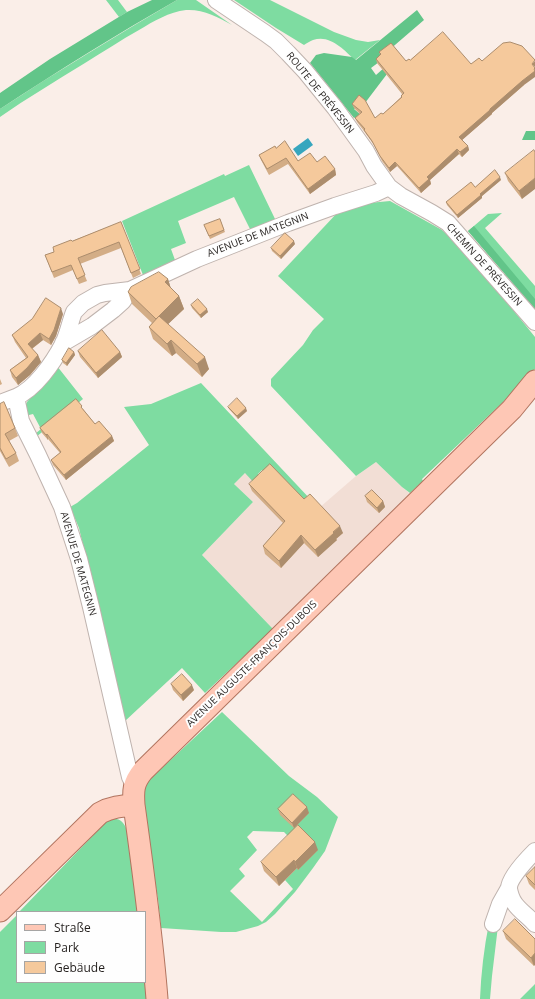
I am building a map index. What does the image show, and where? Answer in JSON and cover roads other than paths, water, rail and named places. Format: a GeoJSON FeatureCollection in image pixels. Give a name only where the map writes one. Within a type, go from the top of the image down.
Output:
{"type":"FeatureCollection","features":[{"type":"Feature","properties":{"kind":"main road","name":"AVENUE AUGUSTE-FRANÇOIS-DUBOIS"},"geometry":{"type":"LineString","coordinates":[[134,785],[137,778],[143,771],[512,409],[535,381]]}},
{"type":"Feature","properties":{"kind":"main road","name":"AVENUE AUGUSTE-FRANÇOIS-DUBOIS"},"geometry":{"type":"LineString","coordinates":[[512,409],[535,396]]}},
{"type":"Feature","properties":{"kind":"main road"},"geometry":{"type":"LineString","coordinates":[[134,785],[134,805],[148,903],[157,999]]}},
{"type":"Feature","properties":{"kind":"main road"},"geometry":{"type":"LineString","coordinates":[[0,911],[100,813],[112,807],[134,805]]}},
{"type":"Feature","properties":{"kind":"street","name":"ROUTE DE PRÉVESSIN"},"geometry":{"type":"LineString","coordinates":[[216,0],[265,32],[276,41],[305,71],[335,108],[389,187]]}},
{"type":"Feature","properties":{"kind":"street","name":"AVENUE DE MATEGNIN"},"geometry":{"type":"LineString","coordinates":[[134,785],[130,777],[91,607],[78,559],[62,508],[21,421],[16,397],[27,391],[43,374],[63,343],[74,312],[83,303],[97,295],[105,292],[130,290],[197,259],[246,239],[389,187]]}},
{"type":"Feature","properties":{"kind":"street","name":"CHEMIN DE PRÉVESSIN"},"geometry":{"type":"LineString","coordinates":[[389,187],[401,196],[448,223],[535,322]]}},
{"type":"Feature","properties":{"kind":"street","name":"AVENUE DE MATEGNIN"},"geometry":{"type":"LineString","coordinates":[[63,343],[92,326],[113,310],[130,290]]}},
{"type":"Feature","properties":{"kind":"street"},"geometry":{"type":"LineString","coordinates":[[0,403],[16,397]]}},
{"type":"Feature","properties":{"kind":"street"},"geometry":{"type":"LineString","coordinates":[[493,924],[500,904],[512,880],[521,865],[535,851]]}},
{"type":"Feature","properties":{"kind":"street"},"geometry":{"type":"LineString","coordinates":[[509,888],[511,897],[515,904],[535,924]]}},
{"type":"Feature","properties":{"kind":"water"},"geometry":{"type":"Polygon","coordinates":[[[308,138],[313,145],[298,156],[293,149],[308,138]]]}}]}
